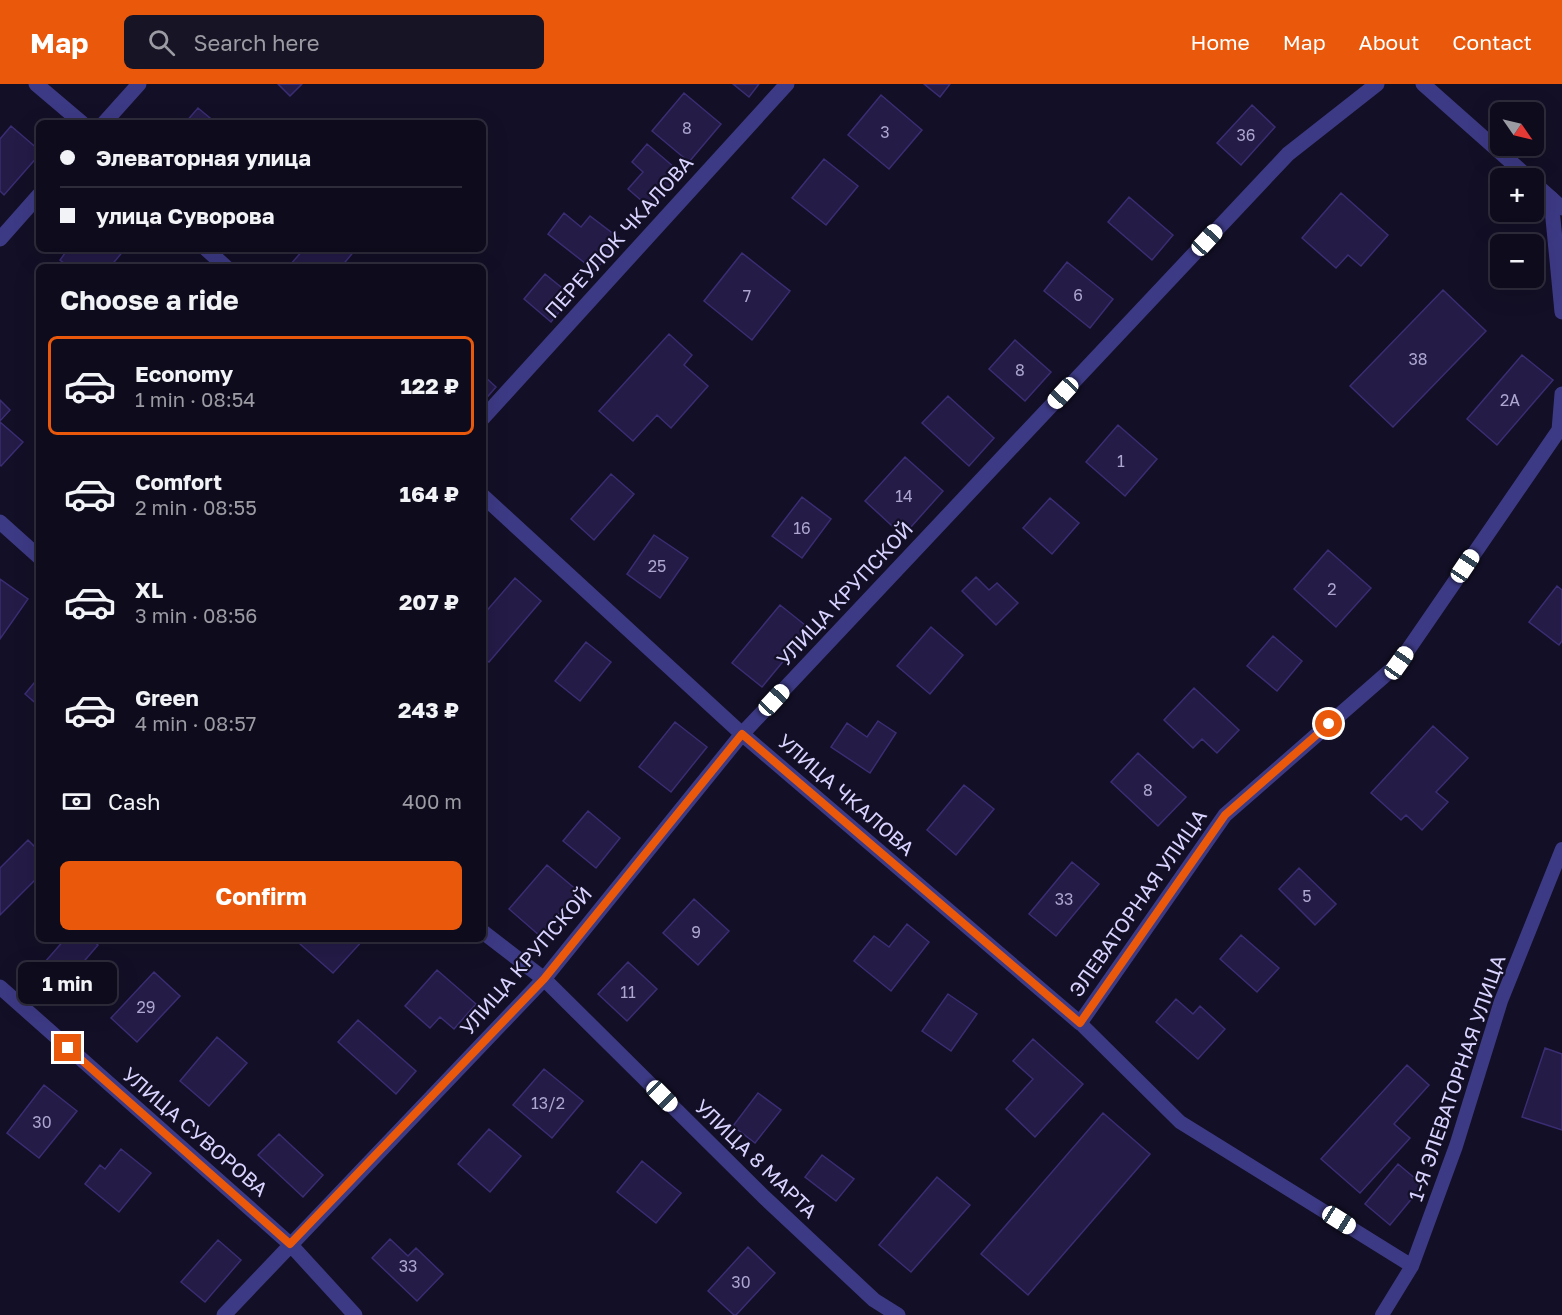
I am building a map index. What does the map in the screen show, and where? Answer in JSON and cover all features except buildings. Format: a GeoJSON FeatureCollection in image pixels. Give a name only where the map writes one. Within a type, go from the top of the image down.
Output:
{"type":"FeatureCollection","features":[{"type":"Feature","properties":{"kind":"street"},"geometry":{"type":"LineString","coordinates":[[36,84],[78,120]]}},
{"type":"Feature","properties":{"kind":"street"},"geometry":{"type":"LineString","coordinates":[[107,120],[139,84]]}},
{"type":"Feature","properties":{"kind":"street","name":"ПЕРЕУЛОК ЧКАЛОВА"},"geometry":{"type":"LineString","coordinates":[[486,415],[787,84]]}},
{"type":"Feature","properties":{"kind":"street","name":"УЛИЦА КРУПСКОЙ"},"geometry":{"type":"LineString","coordinates":[[224,1315],[544,979],[742,734],[1288,154],[1377,84]]}},
{"type":"Feature","properties":{"kind":"street"},"geometry":{"type":"LineString","coordinates":[[1423,84],[1518,168]]}},
{"type":"Feature","properties":{"kind":"street"},"geometry":{"type":"LineString","coordinates":[[1544,192],[1556,203],[1562,312]]}},
{"type":"Feature","properties":{"kind":"street"},"geometry":{"type":"LineString","coordinates":[[0,239],[36,198]]}},
{"type":"Feature","properties":{"kind":"street"},"geometry":{"type":"LineString","coordinates":[[209,252],[223,264]]}},
{"type":"Feature","properties":{"kind":"street","name":"ЭЛЕВАТОРНАЯ УЛИЦА"},"geometry":{"type":"LineString","coordinates":[[1080,1023],[1225,815],[1399,663],[1559,430],[1562,394]]}},
{"type":"Feature","properties":{"kind":"street","name":"УЛИЦА ЧКАЛОВА"},"geometry":{"type":"LineString","coordinates":[[486,499],[742,734],[1080,1023]]}},
{"type":"Feature","properties":{"kind":"street"},"geometry":{"type":"LineString","coordinates":[[0,522],[36,554]]}},
{"type":"Feature","properties":{"kind":"street","name":"УЛИЦА 8 МАРТА"},"geometry":{"type":"LineString","coordinates":[[486,934],[544,979],[764,1197],[874,1300],[898,1315]]}},
{"type":"Feature","properties":{"kind":"street","name":"УЛИЦА СУВОРОВА"},"geometry":{"type":"LineString","coordinates":[[0,987],[290,1244],[355,1315]]}},
{"type":"Feature","properties":{"kind":"lane","name":"1-Я ЭЛЕВАТОРНАЯ УЛИЦА"},"geometry":{"type":"LineString","coordinates":[[1382,1315],[1412,1266],[1456,1146],[1502,1001],[1562,849]]}},
{"type":"Feature","properties":{"kind":"lane"},"geometry":{"type":"LineString","coordinates":[[1080,1023],[1180,1122],[1412,1266]]}},
{"type":"Feature","properties":{"kind":"route"},"geometry":{"type":"LineString","coordinates":[[68,1048],[290,1244],[544,979],[742,734],[1080,1023],[1225,815],[1329,724]]}}]}
